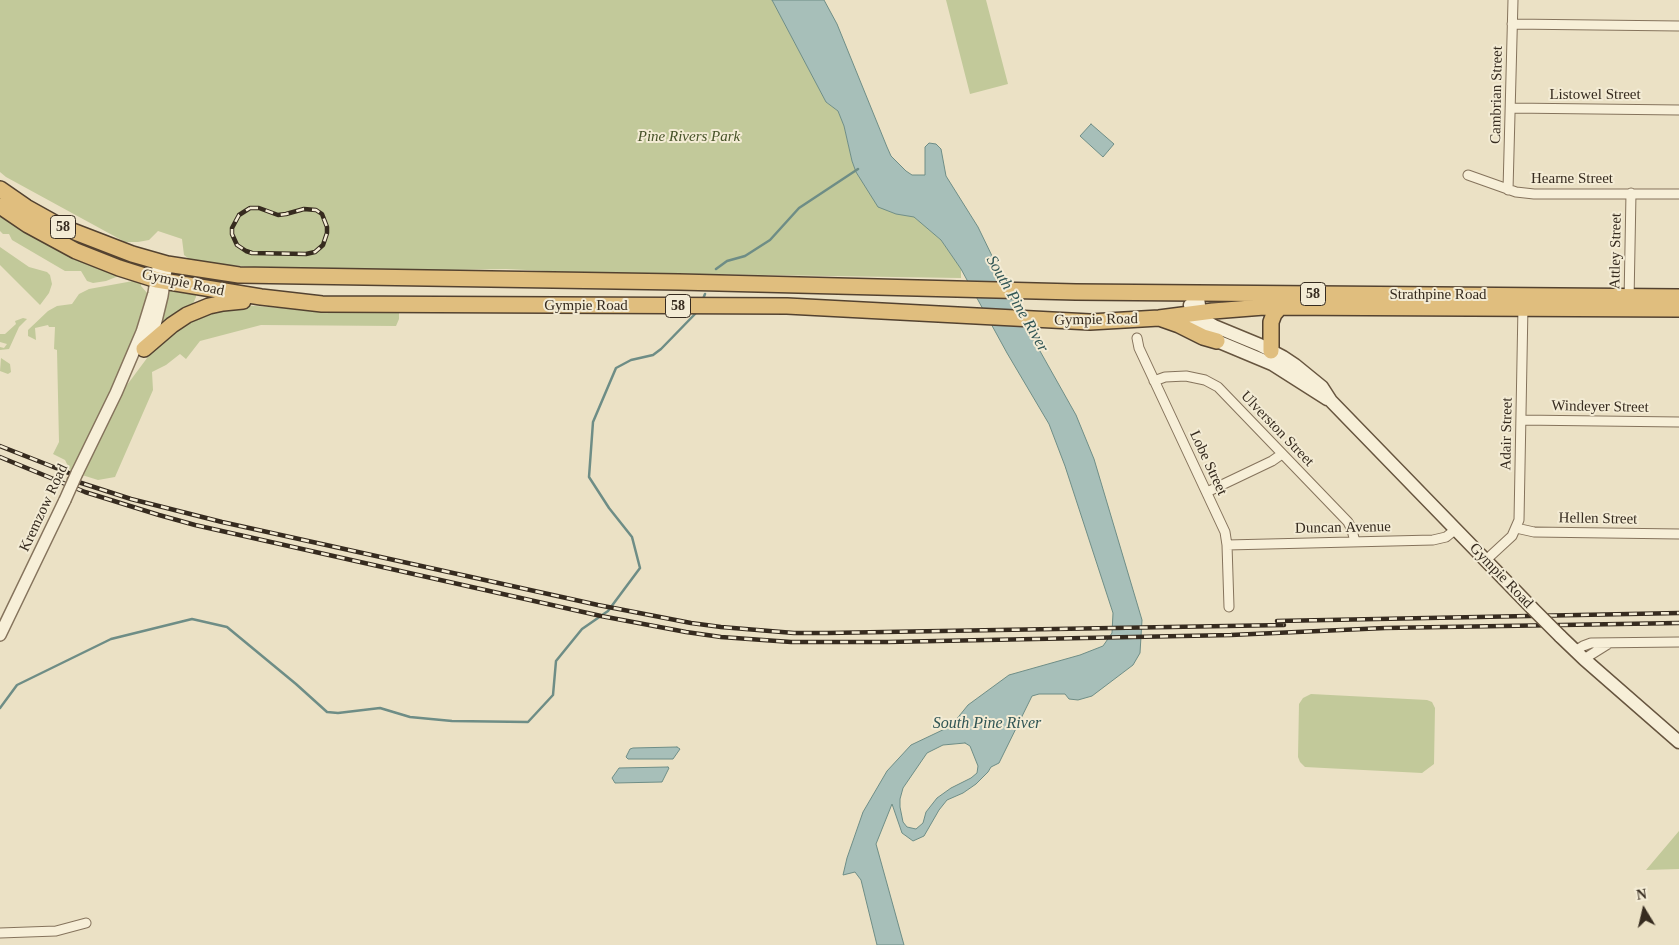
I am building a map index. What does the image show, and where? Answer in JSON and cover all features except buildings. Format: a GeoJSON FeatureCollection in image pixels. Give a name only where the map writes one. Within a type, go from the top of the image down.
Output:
{"type":"FeatureCollection","features":[{"type":"Feature","properties":{"kind":"highway","name":"Gympie Road"},"geometry":{"type":"LineString","coordinates":[[0,190],[62,226],[117,249],[163,263],[239,275],[680,282],[1026,291],[1194,292]]}},
{"type":"Feature","properties":{"kind":"highway","name":"Gympie Road"},"geometry":{"type":"LineString","coordinates":[[0,206],[28,225],[76,251],[119,268],[161,281],[260,297],[322,304],[787,306],[1076,322],[1159,318],[1196,313]]}},
{"type":"Feature","properties":{"kind":"highway","name":"Strathpine Road"},"geometry":{"type":"LineString","coordinates":[[1194,292],[1523,302]]}},
{"type":"Feature","properties":{"kind":"highway"},"geometry":{"type":"LineString","coordinates":[[144,349],[172,325],[196,311],[223,303],[260,297]]}},
{"type":"Feature","properties":{"kind":"highway","name":"Strathpine Road"},"geometry":{"type":"LineString","coordinates":[[1196,313],[1281,306],[1630,302],[1679,297]]}},
{"type":"Feature","properties":{"kind":"highway","name":"Strathpine Road"},"geometry":{"type":"LineString","coordinates":[[1630,302],[1679,309]]}},
{"type":"Feature","properties":{"kind":"highway"},"geometry":{"type":"LineString","coordinates":[[1271,351],[1271,322],[1274,314],[1281,306]]}},
{"type":"Feature","properties":{"kind":"highway"},"geometry":{"type":"LineString","coordinates":[[1159,318],[1179,325],[1203,337],[1218,341]]}},
{"type":"Feature","properties":{"kind":"main road"},"geometry":{"type":"LineString","coordinates":[[1194,292],[1196,313]]}},
{"type":"Feature","properties":{"kind":"main road","name":"Gympie Road"},"geometry":{"type":"LineString","coordinates":[[1196,313],[1198,326],[1218,341],[1272,364],[1331,401]]}},
{"type":"Feature","properties":{"kind":"main road","name":"Gympie Road"},"geometry":{"type":"LineString","coordinates":[[1196,313],[1210,324],[1271,351],[1295,365],[1312,378],[1322,387],[1331,401],[1560,636],[1679,742]]}},
{"type":"Feature","properties":{"kind":"street","name":"Cambrian Street"},"geometry":{"type":"LineString","coordinates":[[1508,190],[1513,0]]}},
{"type":"Feature","properties":{"kind":"street"},"geometry":{"type":"LineString","coordinates":[[1512,24],[1679,26]]}},
{"type":"Feature","properties":{"kind":"street","name":"Listowel Street"},"geometry":{"type":"LineString","coordinates":[[1511,108],[1679,110]]}},
{"type":"Feature","properties":{"kind":"street","name":"Hearne Street"},"geometry":{"type":"LineString","coordinates":[[1468,175],[1508,190],[1534,194],[1679,194]]}},
{"type":"Feature","properties":{"kind":"street","name":"Attley Street"},"geometry":{"type":"LineString","coordinates":[[1630,302],[1631,193]]}},
{"type":"Feature","properties":{"kind":"street","name":"Kremzow Road"},"geometry":{"type":"LineString","coordinates":[[116,393],[138,362],[154,324],[163,263]]}},
{"type":"Feature","properties":{"kind":"street","name":"Kremzow Road"},"geometry":{"type":"LineString","coordinates":[[0,636],[116,393],[161,281]]}},
{"type":"Feature","properties":{"kind":"street","name":"Adair Street"},"geometry":{"type":"LineString","coordinates":[[1516,528],[1519,516],[1523,302]]}},
{"type":"Feature","properties":{"kind":"street","name":"Lobe Street"},"geometry":{"type":"LineString","coordinates":[[1137,338],[1139,348],[1154,381],[1222,524],[1227,545],[1229,607]]}},
{"type":"Feature","properties":{"kind":"street","name":"Ulverston Street"},"geometry":{"type":"LineString","coordinates":[[1154,381],[1165,377],[1186,376],[1205,380],[1213,384],[1348,522],[1355,542]]}},
{"type":"Feature","properties":{"kind":"street","name":"Windeyer Street"},"geometry":{"type":"LineString","coordinates":[[1520,420],[1679,422]]}},
{"type":"Feature","properties":{"kind":"street"},"geometry":{"type":"LineString","coordinates":[[1207,492],[1272,461],[1282,454]]}},
{"type":"Feature","properties":{"kind":"street"},"geometry":{"type":"LineString","coordinates":[[1486,560],[1509,540],[1516,528]]}},
{"type":"Feature","properties":{"kind":"street","name":"Hellen Street"},"geometry":{"type":"LineString","coordinates":[[1516,528],[1534,532],[1679,534]]}},
{"type":"Feature","properties":{"kind":"street","name":"Duncan Avenue"},"geometry":{"type":"LineString","coordinates":[[1227,545],[1437,540],[1446,537],[1456,529]]}},
{"type":"Feature","properties":{"kind":"street"},"geometry":{"type":"LineString","coordinates":[[1580,655],[1608,644],[1679,642]]}},
{"type":"Feature","properties":{"kind":"street"},"geometry":{"type":"LineString","coordinates":[[0,933],[56,931],[86,923]]}},
{"type":"Feature","properties":{"kind":"green space","name":"Pine Rivers Park"},"geometry":{"type":"Polygon","coordinates":[[[0,0],[772,0],[826,102],[838,111],[844,126],[856,172],[878,206],[896,214],[914,217],[925,226],[941,240],[961,269],[961,278],[568,272],[506,269],[315,272],[193,262],[184,255],[182,239],[158,231],[149,240],[125,242],[0,172],[0,0]]]}},
{"type":"Feature","properties":{"kind":"green space"},"geometry":{"type":"Polygon","coordinates":[[[946,0],[986,0],[1008,84],[970,94],[946,0]]]}},
{"type":"Feature","properties":{"kind":"green space"},"geometry":{"type":"Polygon","coordinates":[[[0,213],[52,247],[121,275],[106,281],[93,283],[87,281],[81,271],[65,271],[12,240],[9,234],[3,234],[0,231],[0,213]]]}},
{"type":"Feature","properties":{"kind":"green space"},"geometry":{"type":"Polygon","coordinates":[[[0,247],[29,267],[47,272],[50,275],[52,284],[49,293],[40,305],[0,265],[0,247]]]}},
{"type":"Feature","properties":{"kind":"green space"},"geometry":{"type":"Polygon","coordinates":[[[133,281],[141,282],[141,286],[148,294],[147,301],[117,378],[73,472],[65,460],[53,454],[59,442],[57,350],[54,349],[55,327],[49,327],[48,325],[35,328],[36,340],[28,336],[28,330],[48,311],[57,306],[72,304],[79,294],[89,289],[133,281]]]}},
{"type":"Feature","properties":{"kind":"green space"},"geometry":{"type":"Polygon","coordinates":[[[170,291],[196,295],[196,297],[191,308],[157,330],[170,291]]]}},
{"type":"Feature","properties":{"kind":"green space"},"geometry":{"type":"Polygon","coordinates":[[[242,305],[336,312],[399,313],[399,319],[396,326],[261,325],[200,341],[186,359],[180,354],[166,365],[152,372],[153,390],[115,477],[98,480],[82,475],[124,389],[159,342],[191,318],[242,305]]]}},
{"type":"Feature","properties":{"kind":"green space"},"geometry":{"type":"Polygon","coordinates":[[[23,318],[27,319],[19,327],[9,349],[0,350],[0,347],[4,348],[7,344],[0,342],[0,334],[5,334],[16,324],[15,321],[23,318]]]}},
{"type":"Feature","properties":{"kind":"green space"},"geometry":{"type":"Polygon","coordinates":[[[1,358],[10,364],[11,372],[8,374],[0,371],[1,358]]]}},
{"type":"Feature","properties":{"kind":"green space"},"geometry":{"type":"Polygon","coordinates":[[[1311,694],[1427,700],[1432,702],[1435,708],[1434,764],[1422,773],[1305,767],[1298,757],[1299,704],[1303,698],[1311,694]]]}},
{"type":"Feature","properties":{"kind":"green space"},"geometry":{"type":"Polygon","coordinates":[[[1679,831],[1679,869],[1646,870],[1679,831]]]}},
{"type":"Feature","properties":{"kind":"water","name":"South Pine River"},"geometry":{"type":"Polygon","coordinates":[[[772,0],[824,0],[837,24],[891,156],[906,171],[912,175],[925,175],[925,147],[929,143],[936,144],[941,149],[946,176],[978,227],[1027,328],[1076,415],[1094,459],[1142,620],[1140,653],[1133,665],[1092,696],[1078,700],[1069,699],[1065,694],[1039,694],[1032,696],[999,763],[991,767],[976,784],[963,793],[947,800],[924,836],[913,841],[902,833],[892,804],[876,844],[904,945],[877,945],[861,880],[855,872],[843,875],[863,812],[887,771],[911,745],[951,726],[968,705],[1009,675],[1080,655],[1103,646],[1112,633],[1113,613],[1065,466],[1049,424],[961,269],[941,240],[914,217],[896,214],[878,207],[856,172],[844,126],[838,111],[826,102],[772,0]],[[965,743],[943,745],[927,753],[903,788],[900,799],[903,822],[907,827],[916,829],[923,823],[926,812],[937,798],[977,773],[978,766],[970,746],[965,743]]]}},
{"type":"Feature","properties":{"kind":"water"},"geometry":{"type":"Polygon","coordinates":[[[1091,124],[1114,144],[1103,157],[1080,136],[1091,124]]]}},
{"type":"Feature","properties":{"kind":"water"},"geometry":{"type":"Polygon","coordinates":[[[677,747],[680,749],[673,759],[628,759],[626,757],[630,749],[633,748],[677,747]]]}},
{"type":"Feature","properties":{"kind":"water"},"geometry":{"type":"Polygon","coordinates":[[[668,767],[662,782],[615,783],[612,778],[619,768],[668,767]]]}},
{"type":"Feature","properties":{"kind":"waterway"},"geometry":{"type":"LineString","coordinates":[[716,269],[727,261],[745,256],[770,240],[799,208],[858,169]]}},
{"type":"Feature","properties":{"kind":"waterway"},"geometry":{"type":"LineString","coordinates":[[703,299],[705,294]]}},
{"type":"Feature","properties":{"kind":"waterway"},"geometry":{"type":"LineString","coordinates":[[0,708],[17,685],[111,639],[192,619],[227,627],[327,712],[338,713],[380,708],[410,717],[452,721],[528,722],[553,695],[556,661],[582,629],[608,611],[640,568],[632,537],[609,508],[589,477],[593,422],[616,368],[631,360],[653,355],[696,313]]}},
{"type":"Feature","properties":{"kind":"railway"},"geometry":{"type":"LineString","coordinates":[[250,208],[259,208],[278,215],[304,209],[316,210],[322,214],[327,227],[323,245],[315,252],[306,254],[252,253],[246,251],[237,245],[232,234],[232,228],[239,215],[250,208]]}},
{"type":"Feature","properties":{"kind":"railway"},"geometry":{"type":"LineString","coordinates":[[0,446],[79,477]]}},
{"type":"Feature","properties":{"kind":"railway"},"geometry":{"type":"LineString","coordinates":[[0,457],[85,492],[195,525],[601,616],[721,637],[791,642],[888,642],[1231,635],[1385,628],[1679,623]]}},
{"type":"Feature","properties":{"kind":"railway"},"geometry":{"type":"LineString","coordinates":[[69,479],[131,499],[222,522],[598,605],[721,627],[794,633],[827,633],[1284,625]]}},
{"type":"Feature","properties":{"kind":"railway"},"geometry":{"type":"LineString","coordinates":[[1277,621],[1679,613]]}}]}
